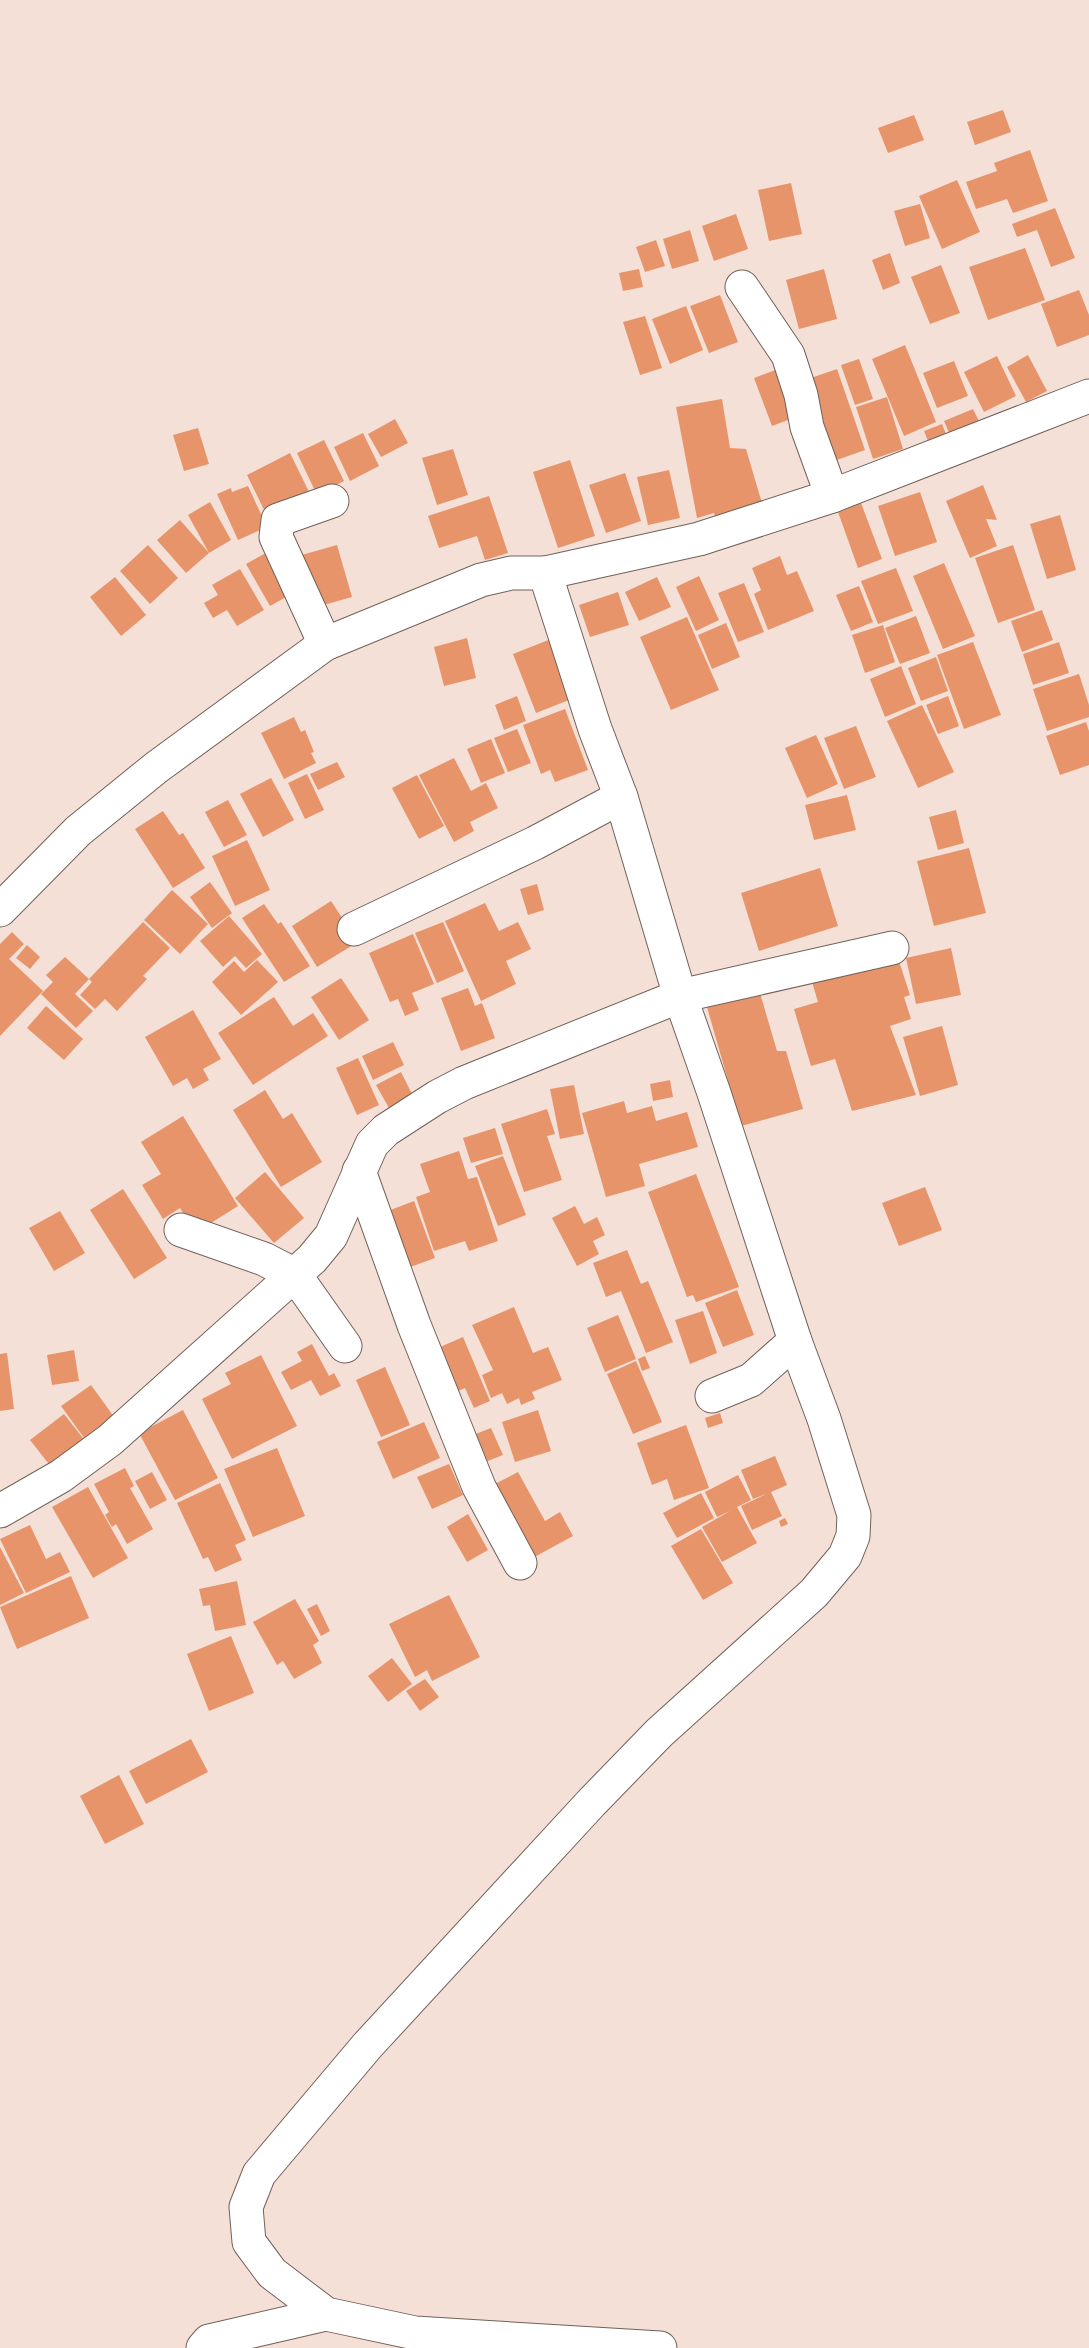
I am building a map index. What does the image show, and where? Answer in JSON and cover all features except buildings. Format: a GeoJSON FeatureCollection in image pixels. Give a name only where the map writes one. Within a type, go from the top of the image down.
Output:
{"type":"FeatureCollection","features":[{"type":"Feature","properties":{"kind":"street"},"geometry":{"type":"LineString","coordinates":[[742,287],[788,355],[801,395],[807,427],[832,496]]}},
{"type":"Feature","properties":{"kind":"street"},"geometry":{"type":"LineString","coordinates":[[0,910],[87,824],[157,767],[325,644],[481,580],[512,573],[545,573],[699,539],[832,496],[1089,396]]}},
{"type":"Feature","properties":{"kind":"street"},"geometry":{"type":"LineString","coordinates":[[325,644],[276,537],[276,528],[278,520],[332,501]]}},
{"type":"Feature","properties":{"kind":"street"},"geometry":{"type":"LineString","coordinates":[[326,2314],[272,2273],[249,2242],[246,2206],[259,2174],[367,2046],[592,1802],[659,1733],[814,1593],[845,1556],[853,1536],[854,1515],[824,1419],[795,1341],[680,996],[621,797],[595,729],[545,573]]}},
{"type":"Feature","properties":{"kind":"street"},"geometry":{"type":"LineString","coordinates":[[354,929],[535,843],[621,797]]}},
{"type":"Feature","properties":{"kind":"street"},"geometry":{"type":"LineString","coordinates":[[0,1512],[61,1476],[110,1440],[218,1340],[295,1275],[331,1236],[372,1144],[386,1130],[437,1097],[464,1083],[680,996],[892,948]]}},
{"type":"Feature","properties":{"kind":"street"},"geometry":{"type":"LineString","coordinates":[[359,1171],[414,1325],[479,1487],[519,1563]]}},
{"type":"Feature","properties":{"kind":"street"},"geometry":{"type":"LineString","coordinates":[[181,1230],[264,1259],[295,1275],[345,1346]]}},
{"type":"Feature","properties":{"kind":"street"},"geometry":{"type":"LineString","coordinates":[[712,1396],[751,1380],[795,1341]]}},
{"type":"Feature","properties":{"kind":"street"},"geometry":{"type":"LineString","coordinates":[[203,2348],[209,2341],[326,2314],[415,2333],[660,2348]]}}]}
